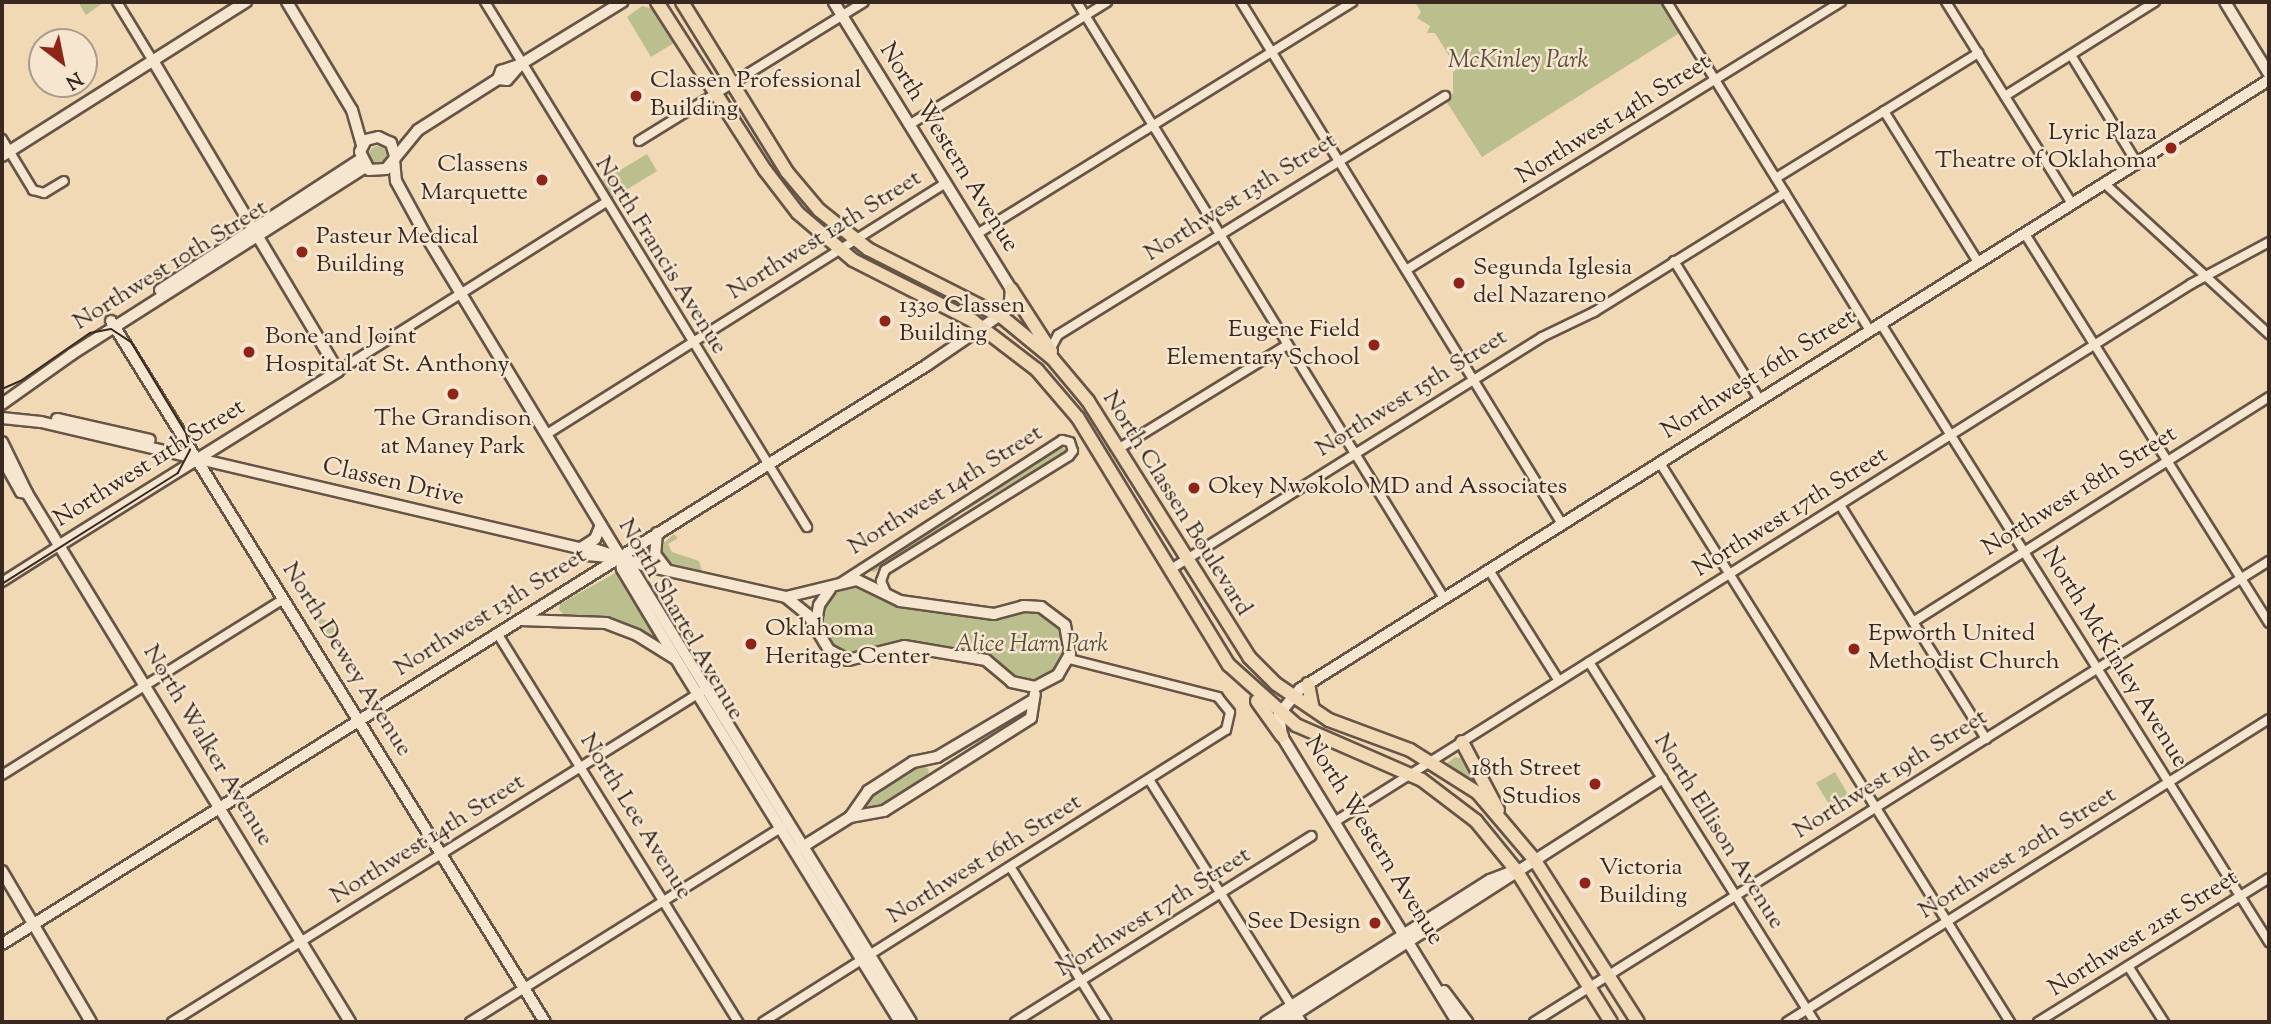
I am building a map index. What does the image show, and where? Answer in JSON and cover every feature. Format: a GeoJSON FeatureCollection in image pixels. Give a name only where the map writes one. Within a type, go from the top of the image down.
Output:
{"type":"FeatureCollection","features":[{"type":"Feature","properties":{"kind":"main road","name":"North Classen Boulevard"},"geometry":{"type":"LineString","coordinates":[[657,2],[784,197],[839,250],[868,269],[985,329],[1052,385],[1103,458],[1217,648],[1248,685],[1279,714],[1324,740],[1410,774],[1476,821],[1516,870],[1611,1022]]}},
{"type":"Feature","properties":{"kind":"main road","name":"North Classen Boulevard"},"geometry":{"type":"LineString","coordinates":[[682,2],[797,185],[855,240],[1002,317],[1051,354],[1088,401],[1249,657],[1293,697],[1313,709],[1432,761],[1499,814],[1534,859],[1638,1022]]}},
{"type":"Feature","properties":{"kind":"main road"},"geometry":{"type":"LineString","coordinates":[[1011,289],[1051,354]]}},
{"type":"Feature","properties":{"kind":"main road"},"geometry":{"type":"LineString","coordinates":[[1103,458],[1118,449]]}},
{"type":"Feature","properties":{"kind":"main road"},"geometry":{"type":"LineString","coordinates":[[1308,684],[1313,709]]}},
{"type":"Feature","properties":{"kind":"main road"},"geometry":{"type":"LineString","coordinates":[[1248,685],[1283,736]]}},
{"type":"Feature","properties":{"kind":"main road"},"geometry":{"type":"LineString","coordinates":[[1462,742],[1492,792],[1499,814]]}},
{"type":"Feature","properties":{"kind":"street"},"geometry":{"type":"LineString","coordinates":[[117,2],[338,372]]}},
{"type":"Feature","properties":{"kind":"street"},"geometry":{"type":"LineString","coordinates":[[6,154],[246,2]]}},
{"type":"Feature","properties":{"kind":"street"},"geometry":{"type":"LineString","coordinates":[[287,2],[352,110],[367,166]]}},
{"type":"Feature","properties":{"kind":"street","name":"North Francis Avenue"},"geometry":{"type":"LineString","coordinates":[[485,2],[691,343],[807,527]]}},
{"type":"Feature","properties":{"kind":"street"},"geometry":{"type":"LineString","coordinates":[[394,158],[418,130],[498,79],[514,76],[521,64],[622,2]]}},
{"type":"Feature","properties":{"kind":"street","name":"North Western Avenue"},"geometry":{"type":"LineString","coordinates":[[834,2],[1011,289],[1011,304],[1002,317]]}},
{"type":"Feature","properties":{"kind":"street"},"geometry":{"type":"LineString","coordinates":[[639,141],[864,2]]}},
{"type":"Feature","properties":{"kind":"street"},"geometry":{"type":"LineString","coordinates":[[1077,2],[1444,598]]}},
{"type":"Feature","properties":{"kind":"street"},"geometry":{"type":"LineString","coordinates":[[909,125],[1107,2]]}},
{"type":"Feature","properties":{"kind":"street"},"geometry":{"type":"LineString","coordinates":[[1241,2],[1562,524]]}},
{"type":"Feature","properties":{"kind":"street"},"geometry":{"type":"LineString","coordinates":[[977,234],[1352,2]]}},
{"type":"Feature","properties":{"kind":"street"},"geometry":{"type":"LineString","coordinates":[[1667,2],[1870,331]]}},
{"type":"Feature","properties":{"kind":"street","name":"Northwest 14th Street"},"geometry":{"type":"LineString","coordinates":[[1406,270],[1840,2]]}},
{"type":"Feature","properties":{"kind":"street"},"geometry":{"type":"LineString","coordinates":[[1946,2],[2072,204]]}},
{"type":"Feature","properties":{"kind":"street"},"geometry":{"type":"LineString","coordinates":[[2005,96],[2155,2]]}},
{"type":"Feature","properties":{"kind":"street"},"geometry":{"type":"LineString","coordinates":[[2225,2],[2269,74]]}},
{"type":"Feature","properties":{"kind":"street"},"geometry":{"type":"LineString","coordinates":[[1776,178],[1978,53]]}},
{"type":"Feature","properties":{"kind":"street"},"geometry":{"type":"LineString","coordinates":[[2071,55],[2137,163]]}},
{"type":"Feature","properties":{"kind":"street","name":"Northwest 16th Street"},"geometry":{"type":"LineString","coordinates":[[1279,714],[1308,684],[2269,80]]}},
{"type":"Feature","properties":{"kind":"street","name":"Northwest 13th Street"},"geometry":{"type":"LineString","coordinates":[[1058,335],[1445,96]]}},
{"type":"Feature","properties":{"kind":"street"},"geometry":{"type":"LineString","coordinates":[[352,110],[382,138]]}},
{"type":"Feature","properties":{"kind":"street"},"geometry":{"type":"LineString","coordinates":[[1884,111],[1978,262]]}},
{"type":"Feature","properties":{"kind":"street"},"geometry":{"type":"LineString","coordinates":[[362,145],[418,130]]}},
{"type":"Feature","properties":{"kind":"street","name":"North Shartel Avenue"},"geometry":{"type":"LineString","coordinates":[[382,138],[394,158],[397,181],[426,236]]}},
{"type":"Feature","properties":{"kind":"street"},"geometry":{"type":"LineString","coordinates":[[2,139],[6,154],[33,190],[44,193],[64,181]]}},
{"type":"Feature","properties":{"kind":"street","name":"Northwest 10th Street"},"geometry":{"type":"LineString","coordinates":[[2,390],[23,381],[255,231],[367,166],[386,169],[394,158]]}},
{"type":"Feature","properties":{"kind":"street","name":"North Shartel Avenue"},"geometry":{"type":"LineString","coordinates":[[367,166],[390,184],[426,236],[601,525],[690,663],[701,692]]}},
{"type":"Feature","properties":{"kind":"street","name":"Northwest 12th Street"},"geometry":{"type":"LineString","coordinates":[[547,434],[946,183]]}},
{"type":"Feature","properties":{"kind":"street"},"geometry":{"type":"LineString","coordinates":[[2105,183],[2204,278],[2269,334]]}},
{"type":"Feature","properties":{"kind":"street","name":"Northwest 15th Street"},"geometry":{"type":"LineString","coordinates":[[1171,569],[1474,380],[1785,193]]}},
{"type":"Feature","properties":{"kind":"street","name":"Northwest 11th Street"},"geometry":{"type":"LineString","coordinates":[[2,582],[605,202]]}},
{"type":"Feature","properties":{"kind":"street"},"geometry":{"type":"LineString","coordinates":[[2025,233],[2269,623]]}},
{"type":"Feature","properties":{"kind":"street","name":"Northwest 17th Street"},"geometry":{"type":"LineString","coordinates":[[1336,821],[2095,345],[2204,278],[2269,242]]}},
{"type":"Feature","properties":{"kind":"street"},"geometry":{"type":"LineString","coordinates":[[1674,261],[1760,400]]}},
{"type":"Feature","properties":{"kind":"street","name":"Northwest 13th Street"},"geometry":{"type":"LineString","coordinates":[[2,944],[585,579],[624,558],[657,533],[1002,317]]}},
{"type":"Feature","properties":{"kind":"street","name":"Northwest 10th Street"},"geometry":{"type":"LineString","coordinates":[[2,405],[113,324]]}},
{"type":"Feature","properties":{"kind":"street","name":"North Dewey Avenue"},"geometry":{"type":"LineString","coordinates":[[113,324],[545,1022]]}},
{"type":"Feature","properties":{"kind":"street","name":"North McKinley Avenue"},"geometry":{"type":"LineString","coordinates":[[1881,324],[2269,942]]}},
{"type":"Feature","properties":{"kind":"street"},"geometry":{"type":"LineString","coordinates":[[1040,333],[1058,335],[1051,354]]}},
{"type":"Feature","properties":{"kind":"street"},"geometry":{"type":"LineString","coordinates":[[1118,449],[1287,345]]}},
{"type":"Feature","properties":{"kind":"street","name":"Northwest 18th Street"},"geometry":{"type":"LineString","coordinates":[[1913,622],[2269,397]]}},
{"type":"Feature","properties":{"kind":"street"},"geometry":{"type":"LineString","coordinates":[[2,405],[2,412]]}},
{"type":"Feature","properties":{"kind":"street","name":"Classen Drive"},"geometry":{"type":"LineString","coordinates":[[2,405],[169,444],[198,460]]}},
{"type":"Feature","properties":{"kind":"street","name":"Classen Drive"},"geometry":{"type":"LineString","coordinates":[[2,418],[41,422],[579,548],[588,547],[663,569],[786,597],[862,580],[887,595],[994,614],[1028,605],[1045,608],[1068,631],[1069,659]]}},
{"type":"Feature","properties":{"kind":"street","name":"Northwest 14th Street"},"geometry":{"type":"LineString","coordinates":[[835,586],[1062,440],[1072,445],[1069,456],[885,570],[881,581],[887,595]]}},
{"type":"Feature","properties":{"kind":"street","name":"North Walker Avenue"},"geometry":{"type":"LineString","coordinates":[[2,442],[27,493],[350,1022]]}},
{"type":"Feature","properties":{"kind":"street","name":"North Walker Avenue"},"geometry":{"type":"LineString","coordinates":[[2,458],[21,492],[27,493]]}},
{"type":"Feature","properties":{"kind":"street"},"geometry":{"type":"LineString","coordinates":[[1660,463],[2010,1022]]}},
{"type":"Feature","properties":{"kind":"street"},"geometry":{"type":"LineString","coordinates":[[1840,505],[1986,739]]}},
{"type":"Feature","properties":{"kind":"street"},"geometry":{"type":"LineString","coordinates":[[956,509],[963,521]]}},
{"type":"Feature","properties":{"kind":"street"},"geometry":{"type":"LineString","coordinates":[[585,579],[587,563],[579,548],[595,539],[601,525]]}},
{"type":"Feature","properties":{"kind":"street"},"geometry":{"type":"LineString","coordinates":[[646,592],[647,581],[663,569],[655,554],[657,533]]}},
{"type":"Feature","properties":{"kind":"street","name":"North Shartel Avenue"},"geometry":{"type":"LineString","coordinates":[[624,558],[622,569],[676,659],[701,692],[901,1022]]}},
{"type":"Feature","properties":{"kind":"street","name":"Northwest 19th Street"},"geometry":{"type":"LineString","coordinates":[[1534,1022],[2269,561]]}},
{"type":"Feature","properties":{"kind":"street"},"geometry":{"type":"LineString","coordinates":[[1489,570],[1559,681]]}},
{"type":"Feature","properties":{"kind":"street"},"geometry":{"type":"LineString","coordinates":[[815,628],[819,605],[835,586]]}},
{"type":"Feature","properties":{"kind":"street"},"geometry":{"type":"LineString","coordinates":[[786,597],[815,628],[829,650],[848,660],[904,646],[986,660],[1012,682],[1035,687],[1055,678],[1069,659]]}},
{"type":"Feature","properties":{"kind":"street"},"geometry":{"type":"LineString","coordinates":[[2,775],[284,598]]}},
{"type":"Feature","properties":{"kind":"street"},"geometry":{"type":"LineString","coordinates":[[519,620],[606,623],[638,635],[676,659],[690,663]]}},
{"type":"Feature","properties":{"kind":"street","name":"North Lee Avenue"},"geometry":{"type":"LineString","coordinates":[[498,634],[738,1022]]}},
{"type":"Feature","properties":{"kind":"street","name":"Northwest 16th Street"},"geometry":{"type":"LineString","coordinates":[[763,1022],[1150,781],[1226,730],[1230,712],[1218,697],[1069,659]]}},
{"type":"Feature","properties":{"kind":"street","name":"North Ellison Avenue"},"geometry":{"type":"LineString","coordinates":[[1589,662],[1815,1022]]}},
{"type":"Feature","properties":{"kind":"street"},"geometry":{"type":"LineString","coordinates":[[797,850],[850,817],[884,811],[1031,718],[1035,710],[1035,687]]}},
{"type":"Feature","properties":{"kind":"street","name":"Northwest 14th Street"},"geometry":{"type":"LineString","coordinates":[[172,1022],[701,692]]}},
{"type":"Feature","properties":{"kind":"street"},"geometry":{"type":"LineString","coordinates":[[850,817],[867,790],[914,762],[928,760],[1033,700]]}},
{"type":"Feature","properties":{"kind":"street","name":"North Western Avenue"},"geometry":{"type":"LineString","coordinates":[[1279,714],[1283,736],[1440,987],[1467,1022]]}},
{"type":"Feature","properties":{"kind":"street","name":"Northwest 20th Street"},"geometry":{"type":"LineString","coordinates":[[1787,1022],[2269,719]]}},
{"type":"Feature","properties":{"kind":"street"},"geometry":{"type":"LineString","coordinates":[[928,760],[938,777]]}},
{"type":"Feature","properties":{"kind":"street"},"geometry":{"type":"LineString","coordinates":[[1283,1022],[1453,910],[1505,871],[1516,870],[1662,779]]}},
{"type":"Feature","properties":{"kind":"street"},"geometry":{"type":"LineString","coordinates":[[1150,781],[1297,1014]]}},
{"type":"Feature","properties":{"kind":"street"},"geometry":{"type":"LineString","coordinates":[[470,1022],[783,826]]}},
{"type":"Feature","properties":{"kind":"street","name":"Northwest 17th Street"},"geometry":{"type":"LineString","coordinates":[[1015,1022],[1312,836]]}},
{"type":"Feature","properties":{"kind":"street"},"geometry":{"type":"LineString","coordinates":[[1011,868],[1108,1022]]}},
{"type":"Feature","properties":{"kind":"street"},"geometry":{"type":"LineString","coordinates":[[2,871],[91,1022]]}},
{"type":"Feature","properties":{"kind":"street","name":"Northwest 21st Street"},"geometry":{"type":"LineString","coordinates":[[2038,1022],[2269,878]]}},
{"type":"Feature","properties":{"kind":"street","name":"North Shartel Avenue"},"geometry":{"type":"LineString","coordinates":[[865,959],[911,1022]]}},
{"type":"Feature","properties":{"kind":"street"},"geometry":{"type":"LineString","coordinates":[[2128,966],[2164,1022]]}},
{"type":"Feature","properties":{"kind":"street","name":"North Western Avenue"},"geometry":{"type":"LineString","coordinates":[[1440,987],[1457,1022]]}},
{"type":"Feature","properties":{"kind":"street"},"geometry":{"type":"LineString","coordinates":[[1266,1022],[1297,1014]]}},
{"type":"Feature","properties":{"kind":"green space"},"geometry":{"type":"Polygon","coordinates":[[[78,2],[104,2],[86,15],[78,2]]]}},
{"type":"Feature","properties":{"kind":"green space","name":"McKinley Park"},"geometry":{"type":"Polygon","coordinates":[[[1415,2],[1662,2],[1681,32],[1482,157],[1446,101],[1453,93],[1453,72],[1457,69],[1435,33],[1427,33],[1430,26],[1417,18],[1421,12],[1415,2]]]}},
{"type":"Feature","properties":{"kind":"green space"},"geometry":{"type":"Polygon","coordinates":[[[642,6],[655,9],[674,43],[651,57],[627,17],[642,6]]]}},
{"type":"Feature","properties":{"kind":"green space"},"geometry":{"type":"Polygon","coordinates":[[[378,146],[384,149],[387,155],[384,161],[378,164],[372,161],[369,155],[372,149],[378,146]]]}},
{"type":"Feature","properties":{"kind":"green space"},"geometry":{"type":"Polygon","coordinates":[[[647,154],[657,171],[613,198],[602,181],[647,154]]]}},
{"type":"Feature","properties":{"kind":"green space"},"geometry":{"type":"Polygon","coordinates":[[[1062,446],[1066,451],[963,512],[964,508],[1062,446]]]}},
{"type":"Feature","properties":{"kind":"green space"},"geometry":{"type":"Polygon","coordinates":[[[952,515],[956,521],[874,572],[869,570],[952,515]]]}},
{"type":"Feature","properties":{"kind":"green space"},"geometry":{"type":"Polygon","coordinates":[[[674,534],[678,538],[668,544],[672,552],[699,561],[702,571],[663,561],[658,548],[674,534]]]}},
{"type":"Feature","properties":{"kind":"green space"},"geometry":{"type":"Polygon","coordinates":[[[617,572],[660,639],[658,642],[627,625],[566,616],[559,610],[560,604],[617,572]]]}},
{"type":"Feature","properties":{"kind":"green space","name":"Alice Harn Park"},"geometry":{"type":"Polygon","coordinates":[[[857,584],[995,619],[1025,610],[1042,612],[1061,626],[1067,650],[1061,666],[1031,682],[1018,680],[994,658],[980,653],[894,641],[846,656],[824,637],[821,610],[832,592],[857,584]]]}},
{"type":"Feature","properties":{"kind":"green space"},"geometry":{"type":"Polygon","coordinates":[[[318,618],[337,623],[334,639],[322,636],[318,618]]]}},
{"type":"Feature","properties":{"kind":"green space"},"geometry":{"type":"Polygon","coordinates":[[[1455,757],[1465,759],[1486,791],[1446,764],[1455,757]]]}},
{"type":"Feature","properties":{"kind":"green space"},"geometry":{"type":"Polygon","coordinates":[[[922,764],[929,770],[926,779],[879,809],[868,807],[867,798],[922,764]]]}},
{"type":"Feature","properties":{"kind":"green space"},"geometry":{"type":"Polygon","coordinates":[[[1835,772],[1850,798],[1832,809],[1816,783],[1835,772]]]}},
{"type":"Feature","properties":{"kind":"tram line"},"geometry":{"type":"LineString","coordinates":[[2,389],[22,380],[90,333],[111,329],[131,342],[186,433],[190,450],[178,473],[2,584]]}},
{"type":"Feature","properties":{"kind":"place","name":"Classen Professional Building"},"geometry":{"type":"Point","coordinates":[636,96]}},
{"type":"Feature","properties":{"kind":"place","name":"Lyric Plaza Theatre of Oklahoma"},"geometry":{"type":"Point","coordinates":[2171,148]}},
{"type":"Feature","properties":{"kind":"place","name":"Classens Marquette"},"geometry":{"type":"Point","coordinates":[542,180]}},
{"type":"Feature","properties":{"kind":"place","name":"Pasteur Medical Building"},"geometry":{"type":"Point","coordinates":[302,252]}},
{"type":"Feature","properties":{"kind":"place","name":"Segunda Iglesia del Nazareno"},"geometry":{"type":"Point","coordinates":[1459,283]}},
{"type":"Feature","properties":{"kind":"place","name":"1330 Classen Building"},"geometry":{"type":"Point","coordinates":[885,321]}},
{"type":"Feature","properties":{"kind":"place","name":"Eugene Field Elementary School"},"geometry":{"type":"Point","coordinates":[1374,345]}},
{"type":"Feature","properties":{"kind":"place","name":"Bone and Joint Hospital at St. Anthony"},"geometry":{"type":"Point","coordinates":[249,352]}},
{"type":"Feature","properties":{"kind":"place","name":"The Grandison at Maney Park"},"geometry":{"type":"Point","coordinates":[453,394]}},
{"type":"Feature","properties":{"kind":"place","name":"Okey Nwokolo MD and Associates"},"geometry":{"type":"Point","coordinates":[1194,488]}},
{"type":"Feature","properties":{"kind":"place","name":"Oklahoma Heritage Center"},"geometry":{"type":"Point","coordinates":[751,644]}},
{"type":"Feature","properties":{"kind":"place","name":"Epworth United Methodist Church"},"geometry":{"type":"Point","coordinates":[1854,649]}},
{"type":"Feature","properties":{"kind":"place","name":"18th Street Studios"},"geometry":{"type":"Point","coordinates":[1595,784]}},
{"type":"Feature","properties":{"kind":"place","name":"Victoria Building"},"geometry":{"type":"Point","coordinates":[1585,883]}},
{"type":"Feature","properties":{"kind":"place","name":"See Design"},"geometry":{"type":"Point","coordinates":[1375,923]}}]}
